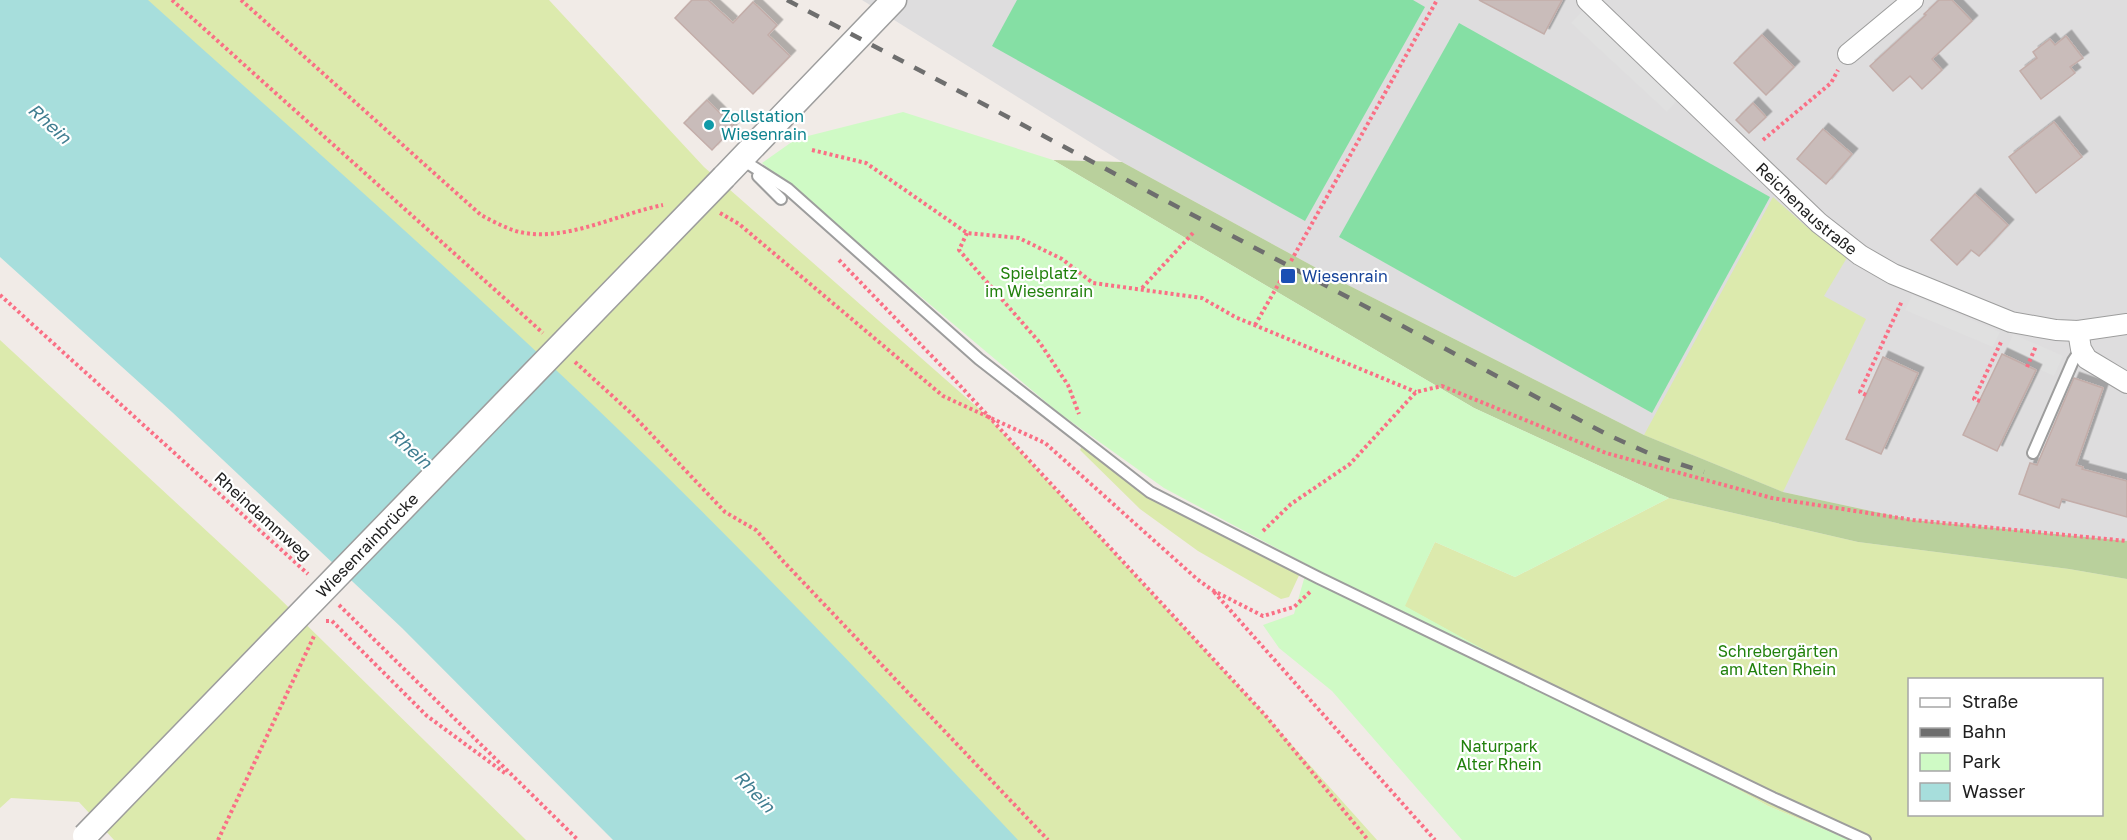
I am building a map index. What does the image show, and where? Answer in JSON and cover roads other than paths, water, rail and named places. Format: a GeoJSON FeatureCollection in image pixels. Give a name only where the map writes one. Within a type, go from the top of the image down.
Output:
{"type":"FeatureCollection","features":[{"type":"Feature","properties":{"kind":"street","name":"Wiesenrainbrücke"},"geometry":{"type":"LineString","coordinates":[[83,838],[894,0]]}},
{"type":"Feature","properties":{"kind":"street","name":"Reichenaustraße"},"geometry":{"type":"LineString","coordinates":[[1587,0],[1811,215],[1860,255],[1893,274],[2011,322],[2056,330],[2080,340],[2127,324]]}},
{"type":"Feature","properties":{"kind":"street"},"geometry":{"type":"LineString","coordinates":[[1848,54],[1913,0]]}},
{"type":"Feature","properties":{"kind":"street"},"geometry":{"type":"LineString","coordinates":[[2080,340],[2087,358],[2127,383]]}},
{"type":"Feature","properties":{"kind":"lane"},"geometry":{"type":"LineString","coordinates":[[741,159],[781,198]]}},
{"type":"Feature","properties":{"kind":"lane"},"geometry":{"type":"LineString","coordinates":[[741,159],[788,189],[979,359],[1150,492],[1319,578],[1751,788],[1865,840]]}},
{"type":"Feature","properties":{"kind":"lane"},"geometry":{"type":"LineString","coordinates":[[2033,453],[2080,340]]}},
{"type":"Feature","properties":{"kind":"water","name":"Rhein"},"geometry":{"type":"Polygon","coordinates":[[[0,0],[148,0],[444,267],[619,430],[771,581],[1018,840],[613,840],[402,628],[172,412],[0,257],[0,0]]]}},
{"type":"Feature","properties":{"kind":"railway"},"geometry":{"type":"LineString","coordinates":[[787,0],[1608,435],[1655,456],[1704,472]]}},
{"type":"Feature","properties":{"kind":"place","name":"Zollstation Wiesenrain"},"geometry":{"type":"Point","coordinates":[709,125]}},
{"type":"Feature","properties":{"kind":"place","name":"Wiesenrain"},"geometry":{"type":"Point","coordinates":[1288,276]}},
{"type":"Feature","properties":{"kind":"park label","name":"Spielplatz im Wiesenrain"},"geometry":{"type":"Point","coordinates":[1039,282]}},
{"type":"Feature","properties":{"kind":"park label","name":"Schrebergärten am Alten Rhein"},"geometry":{"type":"Point","coordinates":[1778,660]}},
{"type":"Feature","properties":{"kind":"park label","name":"Naturpark Alter Rhein"},"geometry":{"type":"Point","coordinates":[1499,755]}}]}
